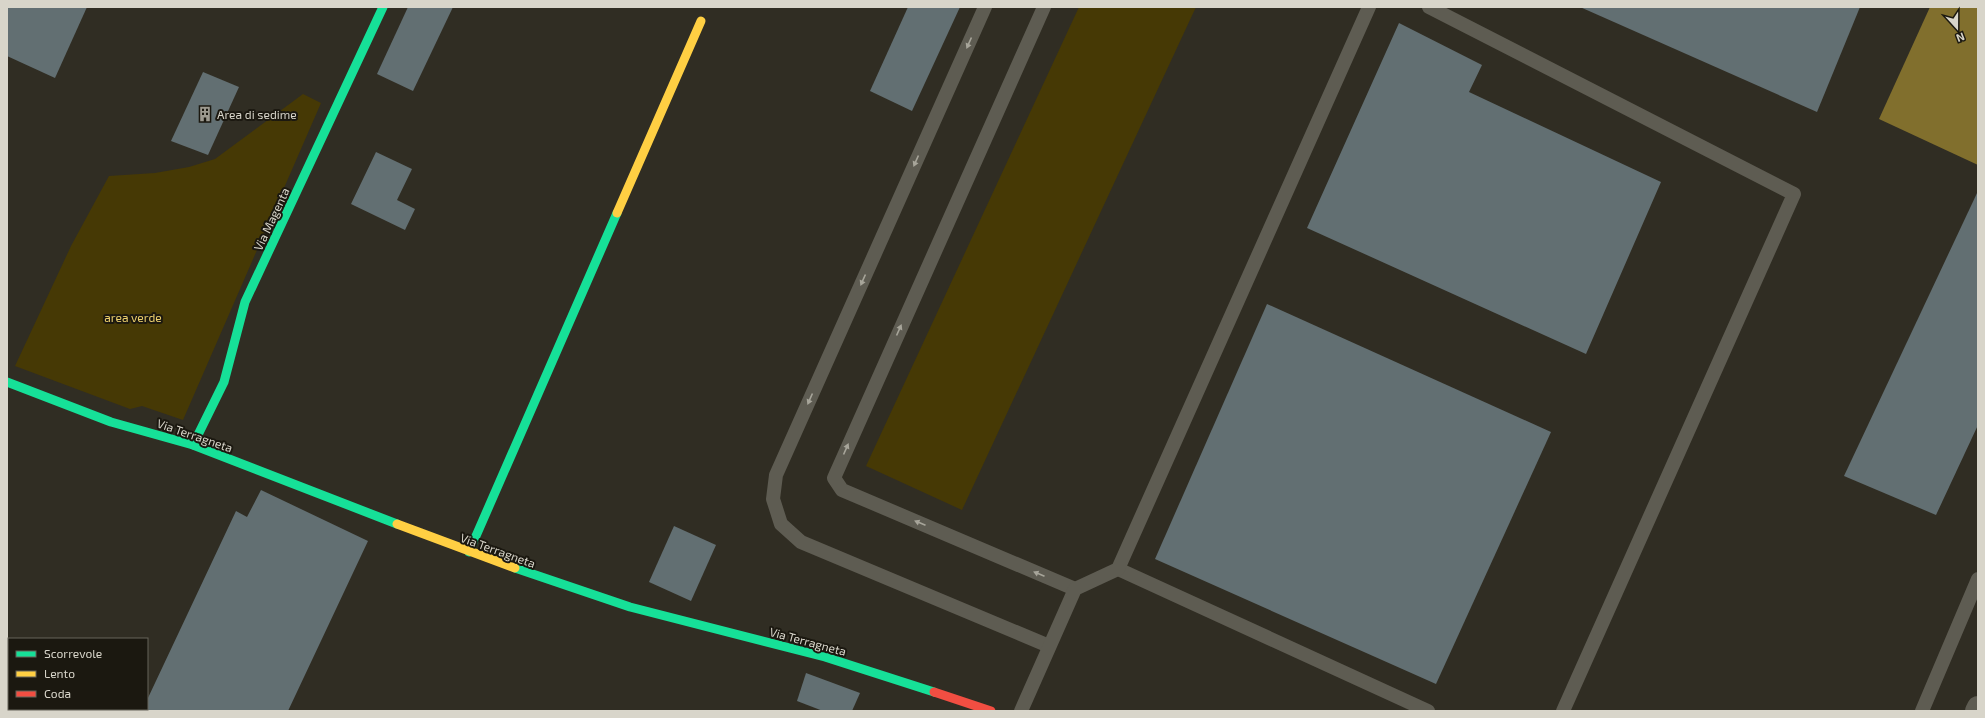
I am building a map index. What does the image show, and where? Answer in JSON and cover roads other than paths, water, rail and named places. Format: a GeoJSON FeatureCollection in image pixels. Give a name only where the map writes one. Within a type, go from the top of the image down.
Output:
{"type":"FeatureCollection","features":[{"type":"Feature","properties":{"kind":"street","name":"Via Magenta"},"geometry":{"type":"LineString","coordinates":[[193,445],[224,382],[245,302],[383,7]]}},
{"type":"Feature","properties":{"kind":"street"},"geometry":{"type":"LineString","coordinates":[[469,552],[701,20]]}},
{"type":"Feature","properties":{"kind":"street","name":"Via Terragneta"},"geometry":{"type":"LineString","coordinates":[[7,382],[111,422],[193,445],[469,552],[630,607],[826,657],[991,711]]}},
{"type":"Feature","properties":{"kind":"street"},"geometry":{"type":"LineString","coordinates":[[1976,711],[1978,707]]}},
{"type":"Feature","properties":{"kind":"lane"},"geometry":{"type":"LineString","coordinates":[[985,7],[776,475],[773,498],[781,524],[801,542],[1049,646]]}},
{"type":"Feature","properties":{"kind":"lane"},"geometry":{"type":"LineString","coordinates":[[1044,7],[834,478],[842,490],[1075,589]]}},
{"type":"Feature","properties":{"kind":"lane"},"geometry":{"type":"LineString","coordinates":[[1021,711],[1075,589],[1118,569],[1369,7]]}},
{"type":"Feature","properties":{"kind":"lane"},"geometry":{"type":"LineString","coordinates":[[1430,7],[1794,194],[1563,711]]}},
{"type":"Feature","properties":{"kind":"lane"},"geometry":{"type":"LineString","coordinates":[[1118,569],[1428,711]]}},
{"type":"Feature","properties":{"kind":"lane"},"geometry":{"type":"LineString","coordinates":[[1922,711],[1978,579]]}},
{"type":"Feature","properties":{"kind":"place","name":"Area di sedime"},"geometry":{"type":"Point","coordinates":[205,114]}},
{"type":"Feature","properties":{"kind":"park label","name":"area verde"},"geometry":{"type":"Point","coordinates":[133,317]}}]}
